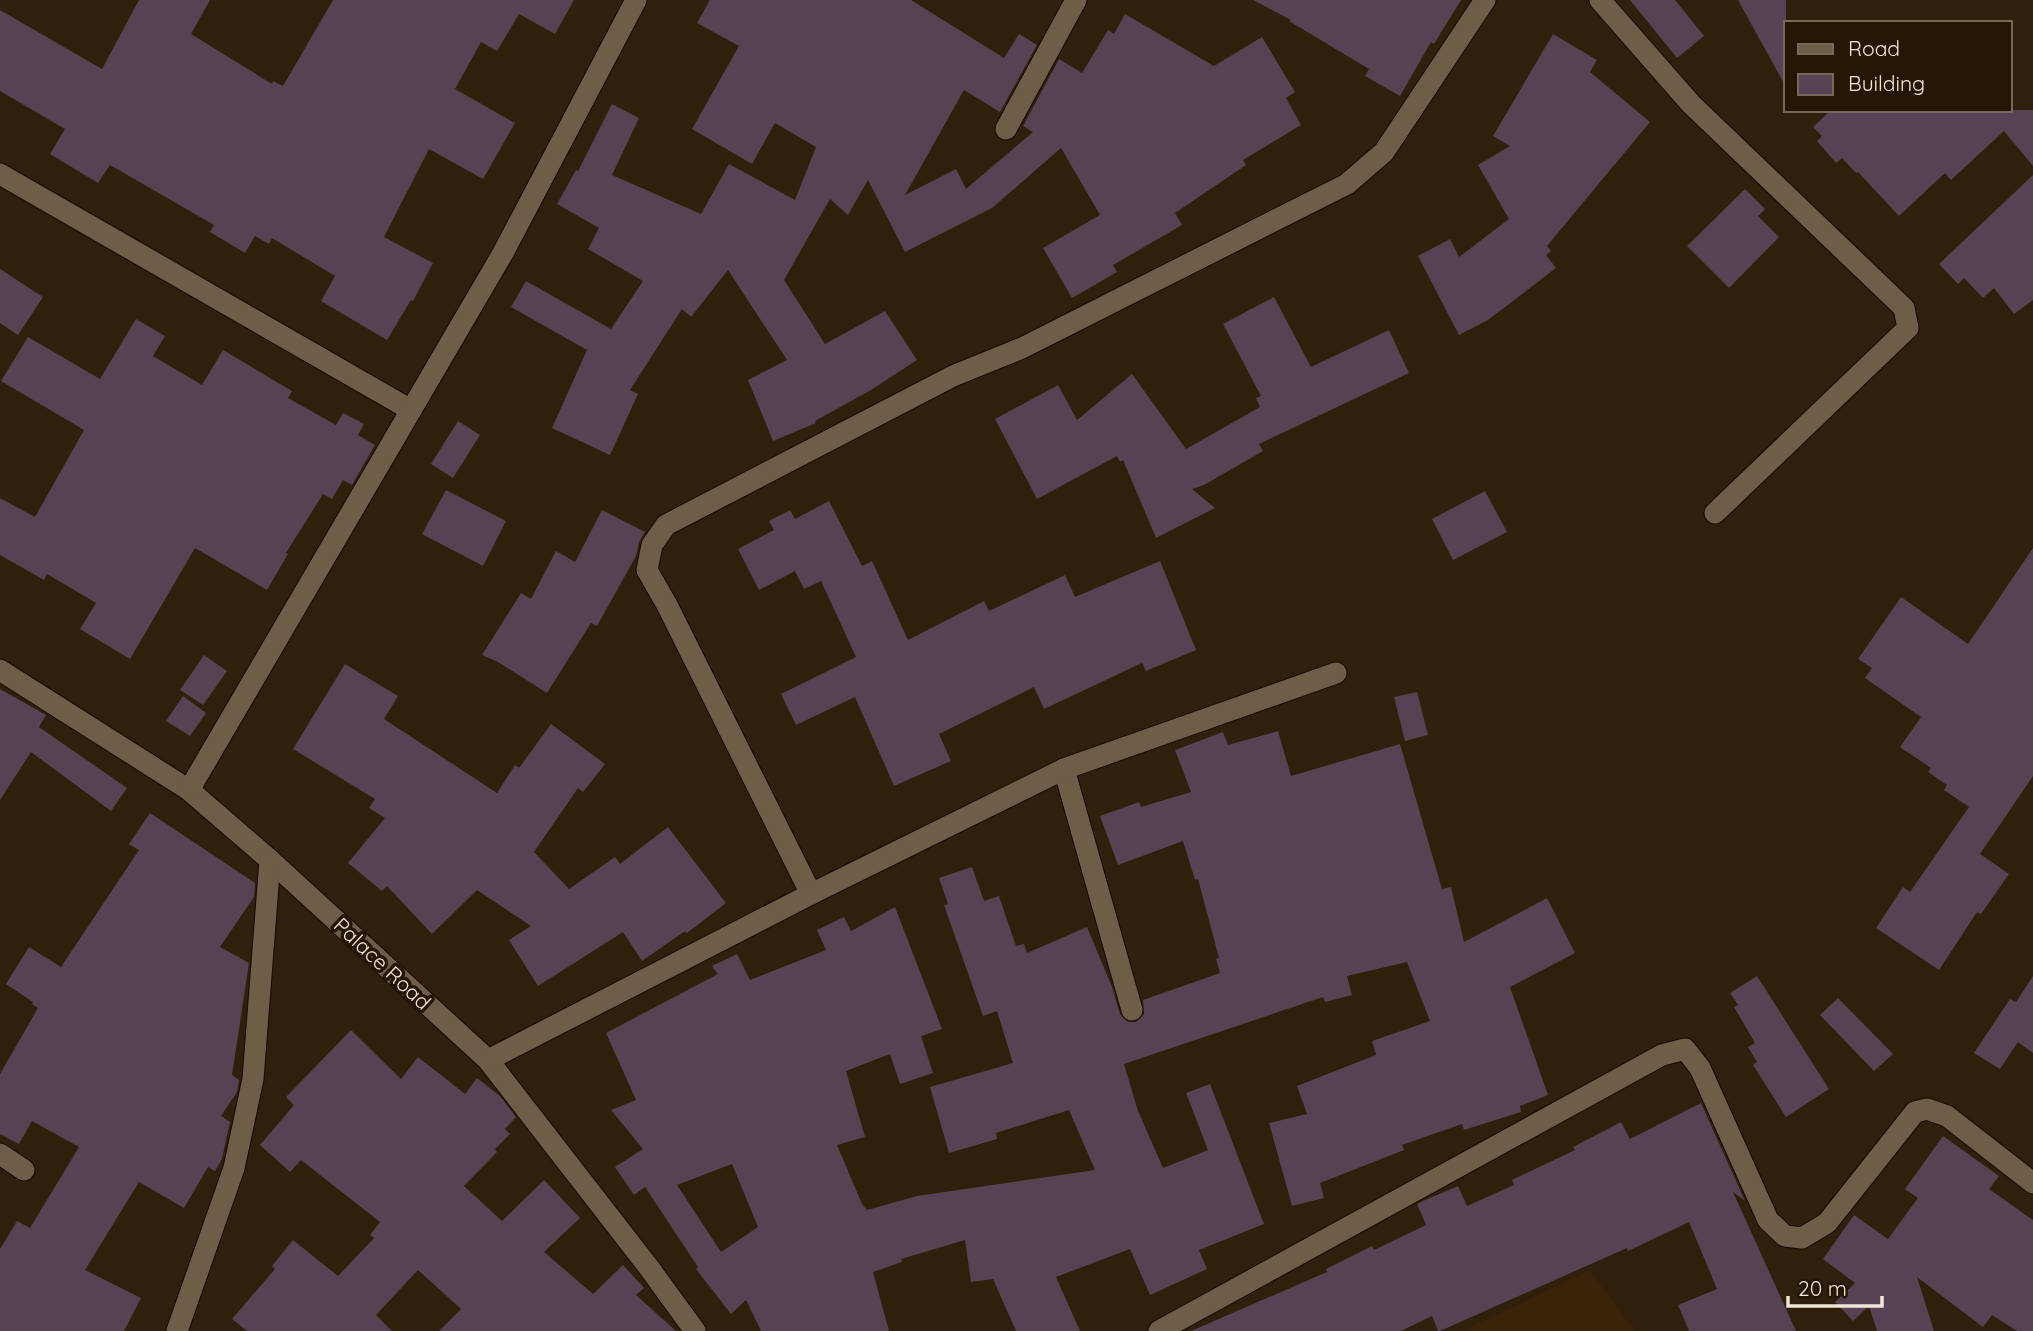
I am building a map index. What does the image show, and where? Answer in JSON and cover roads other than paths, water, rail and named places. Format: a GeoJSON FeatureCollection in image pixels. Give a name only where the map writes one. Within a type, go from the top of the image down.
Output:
{"type":"FeatureCollection","features":[{"type":"Feature","properties":{"kind":"street"},"geometry":{"type":"LineString","coordinates":[[189,790],[503,253],[636,0]]}},
{"type":"Feature","properties":{"kind":"street"},"geometry":{"type":"LineString","coordinates":[[1006,129],[1076,0]]}},
{"type":"Feature","properties":{"kind":"street"},"geometry":{"type":"LineString","coordinates":[[811,894],[647,570],[652,545],[666,525],[953,376],[1022,348],[1347,184],[1384,152],[1485,0]]}},
{"type":"Feature","properties":{"kind":"street"},"geometry":{"type":"LineString","coordinates":[[1600,0],[1691,104],[1904,308],[1908,328],[1715,513]]}},
{"type":"Feature","properties":{"kind":"street"},"geometry":{"type":"LineString","coordinates":[[0,174],[411,410]]}},
{"type":"Feature","properties":{"kind":"street","name":"Palace Road"},"geometry":{"type":"LineString","coordinates":[[0,670],[189,790],[270,860],[488,1060],[695,1331]]}},
{"type":"Feature","properties":{"kind":"street"},"geometry":{"type":"LineString","coordinates":[[488,1060],[811,894],[1064,769],[1336,673]]}},
{"type":"Feature","properties":{"kind":"street"},"geometry":{"type":"LineString","coordinates":[[1064,769],[1132,1010]]}},
{"type":"Feature","properties":{"kind":"street"},"geometry":{"type":"LineString","coordinates":[[179,1330],[234,1168],[253,1079],[270,860]]}},
{"type":"Feature","properties":{"kind":"street"},"geometry":{"type":"LineString","coordinates":[[1160,1331],[1662,1055],[1685,1049],[1700,1068],[1768,1220],[1785,1236],[1802,1238],[1827,1223],[1915,1112],[1927,1109],[1947,1116],[2033,1183]]}},
{"type":"Feature","properties":{"kind":"street"},"geometry":{"type":"LineString","coordinates":[[0,1154],[24,1170]]}}]}
